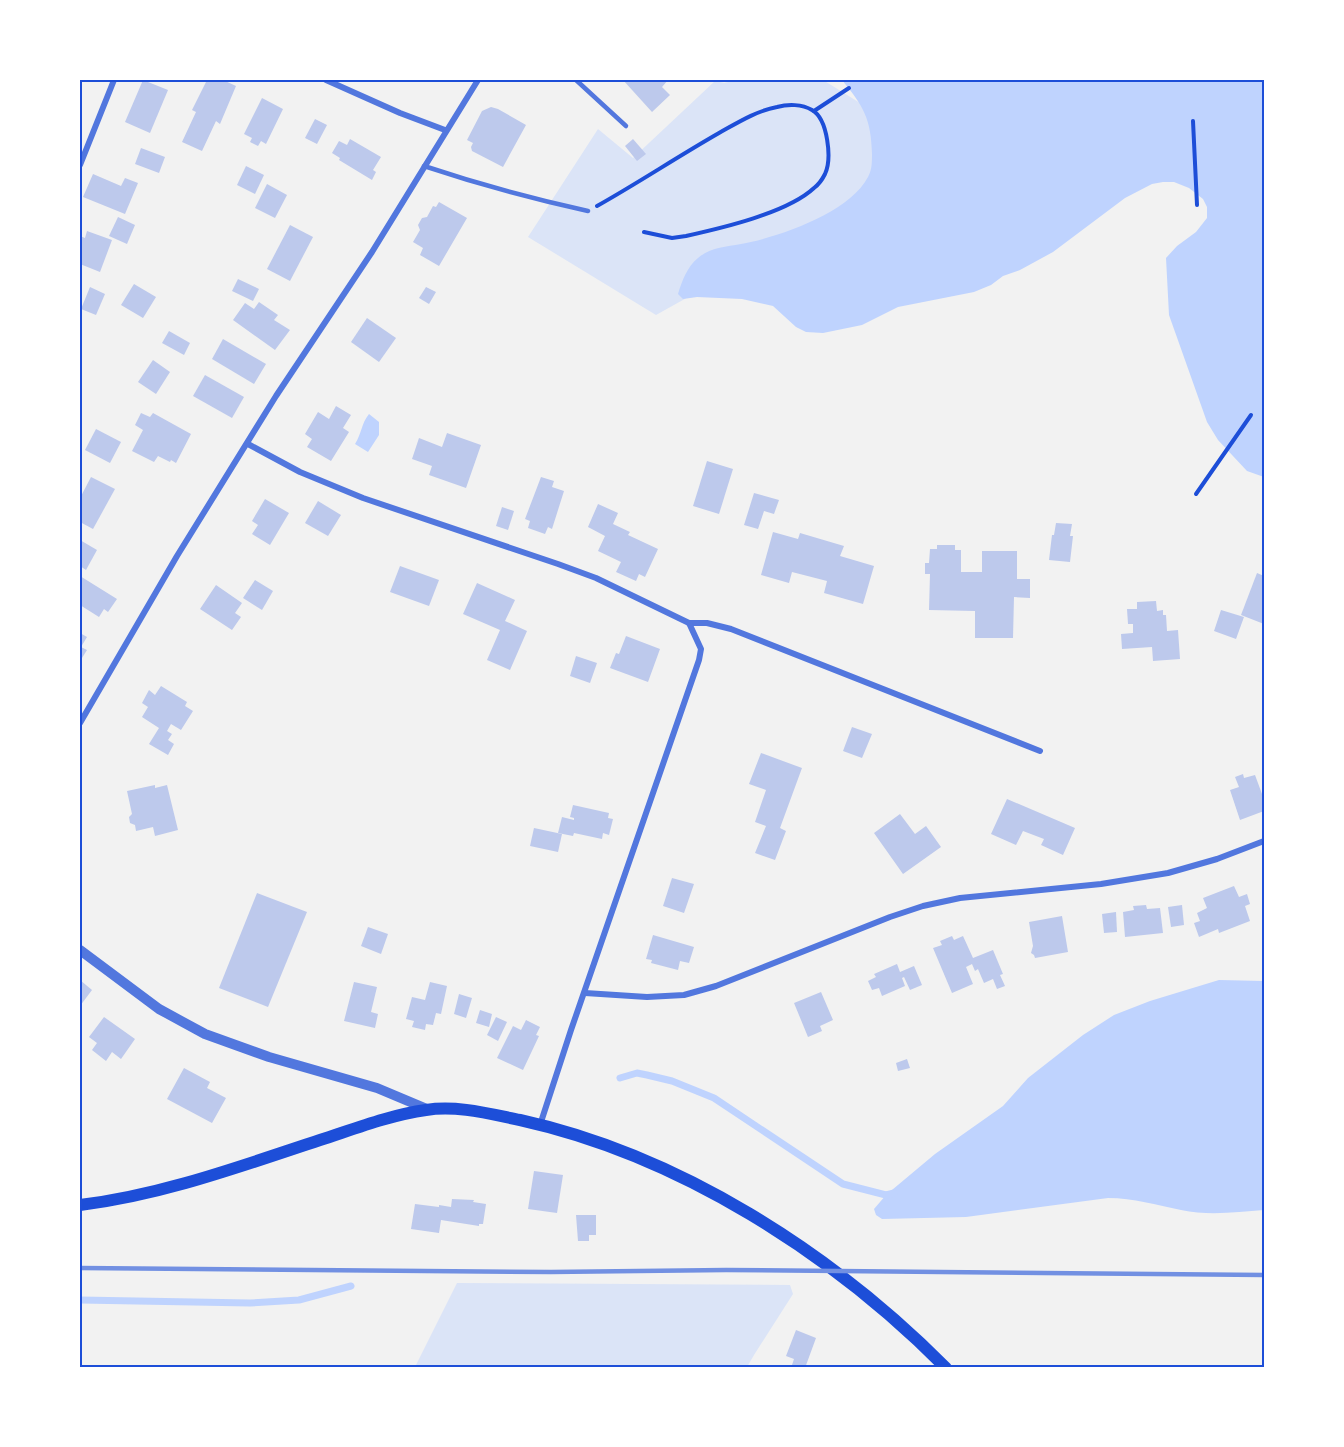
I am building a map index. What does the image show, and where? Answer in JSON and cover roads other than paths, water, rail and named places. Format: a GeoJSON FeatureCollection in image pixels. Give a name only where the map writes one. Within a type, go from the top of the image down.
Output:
{"type":"FeatureCollection","features":[{"type":"Feature","properties":{"kind":"main road"},"geometry":{"type":"LineString","coordinates":[[80,1205],[109,1202],[190,1183],[349,1131],[428,1109],[468,1111],[540,1125],[605,1146],[678,1175],[721,1198],[816,1258],[873,1302],[946,1368]]}},
{"type":"Feature","properties":{"kind":"street"},"geometry":{"type":"LineString","coordinates":[[80,165],[114,80]]}},
{"type":"Feature","properties":{"kind":"street"},"geometry":{"type":"LineString","coordinates":[[326,80],[445,130]]}},
{"type":"Feature","properties":{"kind":"street"},"geometry":{"type":"LineString","coordinates":[[80,723],[177,556],[249,444],[276,396],[372,252],[445,130],[478,80]]}},
{"type":"Feature","properties":{"kind":"street"},"geometry":{"type":"LineString","coordinates":[[249,444],[286,466],[325,483],[576,571],[689,622],[707,623],[731,629],[1040,751]]}},
{"type":"Feature","properties":{"kind":"street"},"geometry":{"type":"LineString","coordinates":[[540,1125],[699,660],[701,649],[689,622]]}},
{"type":"Feature","properties":{"kind":"street"},"geometry":{"type":"LineString","coordinates":[[585,993],[647,997],[684,995],[716,986],[890,916],[923,906],[969,897],[1098,884],[1159,875],[1217,859],[1264,841]]}},
{"type":"Feature","properties":{"kind":"street"},"geometry":{"type":"LineString","coordinates":[[80,950],[159,1009],[205,1034],[268,1057],[377,1088],[428,1109]]}},
{"type":"Feature","properties":{"kind":"lane"},"geometry":{"type":"LineString","coordinates":[[576,80],[626,126]]}},
{"type":"Feature","properties":{"kind":"lane"},"geometry":{"type":"LineString","coordinates":[[424,166],[479,184],[588,211]]}},
{"type":"Feature","properties":{"kind":"water"},"geometry":{"type":"Polygon","coordinates":[[[842,80],[1264,80],[1264,477],[1247,471],[1218,440],[1207,422],[1169,315],[1166,258],[1177,246],[1196,232],[1207,218],[1207,207],[1203,199],[1189,188],[1174,182],[1152,184],[1125,198],[1053,252],[1020,270],[1003,276],[991,285],[974,292],[898,307],[862,325],[823,333],[806,332],[796,327],[773,306],[742,299],[697,297],[683,299],[678,294],[683,279],[691,266],[703,254],[718,248],[757,241],[793,229],[829,212],[859,190],[871,169],[870,131],[861,106],[842,80]]]}},
{"type":"Feature","properties":{"kind":"water"},"geometry":{"type":"Polygon","coordinates":[[[369,414],[379,422],[379,435],[368,452],[355,444],[369,414]]]}},
{"type":"Feature","properties":{"kind":"water"},"geometry":{"type":"Polygon","coordinates":[[[1219,980],[1264,981],[1264,1210],[1202,1213],[1136,1200],[1108,1198],[966,1217],[882,1219],[876,1215],[874,1209],[886,1195],[935,1154],[1003,1106],[1028,1078],[1083,1035],[1114,1015],[1150,1001],[1219,980]]]}},
{"type":"Feature","properties":{"kind":"waterway"},"geometry":{"type":"LineString","coordinates":[[620,1078],[637,1073],[647,1075],[672,1081],[714,1098],[843,1184],[886,1195],[894,1193]]}},
{"type":"Feature","properties":{"kind":"waterway"},"geometry":{"type":"LineString","coordinates":[[80,1300],[250,1303],[299,1300],[351,1286]]}},
{"type":"Feature","properties":{"kind":"railway"},"geometry":{"type":"LineString","coordinates":[[80,1268],[551,1272],[726,1270],[1264,1275]]}}]}
